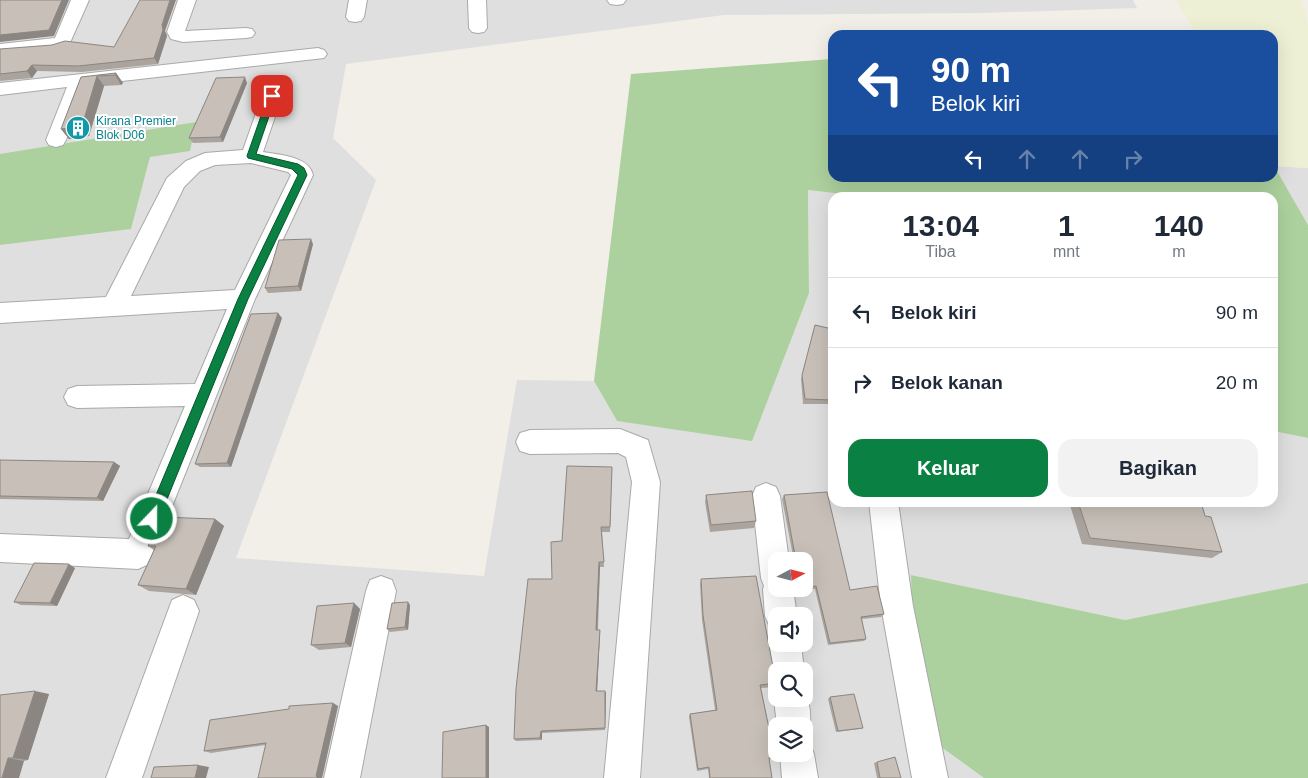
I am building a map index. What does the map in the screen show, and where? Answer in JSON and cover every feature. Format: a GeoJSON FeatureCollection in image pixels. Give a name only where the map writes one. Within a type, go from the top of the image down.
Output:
{"type":"FeatureCollection","features":[{"type":"Feature","properties":{"kind":"street"},"geometry":{"type":"LineString","coordinates":[[0,50],[56,44],[63,41],[80,0]]}},
{"type":"Feature","properties":{"kind":"street"},"geometry":{"type":"LineString","coordinates":[[188,0],[176,32],[177,35],[246,33]]}},
{"type":"Feature","properties":{"kind":"street"},"geometry":{"type":"LineString","coordinates":[[355,17],[358,0]]}},
{"type":"Feature","properties":{"kind":"street"},"geometry":{"type":"LineString","coordinates":[[477,0],[478,28]]}},
{"type":"Feature","properties":{"kind":"street"},"geometry":{"type":"LineString","coordinates":[[0,106],[4,88],[318,54]]}},
{"type":"Feature","properties":{"kind":"street"},"geometry":{"type":"LineString","coordinates":[[56,140],[80,80]]}},
{"type":"Feature","properties":{"kind":"street"},"geometry":{"type":"LineString","coordinates":[[251,156],[272,96]]}},
{"type":"Feature","properties":{"kind":"street"},"geometry":{"type":"LineString","coordinates":[[0,548],[138,554],[243,299],[302,175],[301,170],[295,166],[251,156],[212,158],[193,166],[175,182],[114,306]]}},
{"type":"Feature","properties":{"kind":"street"},"geometry":{"type":"LineString","coordinates":[[0,313],[243,299]]}},
{"type":"Feature","properties":{"kind":"street"},"geometry":{"type":"LineString","coordinates":[[77,397],[203,395]]}},
{"type":"Feature","properties":{"kind":"street"},"geometry":{"type":"LineString","coordinates":[[530,442],[620,441],[638,449],[646,482],[622,778]]}},
{"type":"Feature","properties":{"kind":"street"},"geometry":{"type":"LineString","coordinates":[[766,496],[773,552]]}},
{"type":"Feature","properties":{"kind":"street"},"geometry":{"type":"LineString","coordinates":[[884,507],[898,606],[930,778]]}},
{"type":"Feature","properties":{"kind":"street"},"geometry":{"type":"LineString","coordinates":[[342,778],[381,591]]}},
{"type":"Feature","properties":{"kind":"street"},"geometry":{"type":"LineString","coordinates":[[124,778],[183,611]]}},
{"type":"Feature","properties":{"kind":"street"},"geometry":{"type":"LineString","coordinates":[[798,762],[800,778]]}},
{"type":"Feature","properties":{"kind":"shaded area"},"geometry":{"type":"Polygon","coordinates":[[[0,0],[1133,0],[1137,8],[981,13],[724,15],[346,64],[333,138],[376,180],[236,558],[484,576],[517,380],[594,381],[617,421],[809,293],[808,190],[828,192],[828,507],[1278,507],[1278,432],[1308,438],[1308,583],[1125,620],[911,575],[915,728],[984,778],[0,778],[0,0]]]}},
{"type":"Feature","properties":{"kind":"shaded area"},"geometry":{"type":"Polygon","coordinates":[[[1278,166],[1308,168],[1308,225],[1278,173],[1278,166]]]}},
{"type":"Feature","properties":{"kind":"green space"},"geometry":{"type":"Polygon","coordinates":[[[1176,0],[1302,0],[1308,25],[1308,168],[1278,166],[1278,30],[1194,30],[1176,0]]]}},
{"type":"Feature","properties":{"kind":"green space"},"geometry":{"type":"Polygon","coordinates":[[[828,59],[828,182],[1278,182],[1278,173],[1308,225],[1308,438],[1278,432],[1278,192],[828,192],[808,190],[809,293],[752,441],[617,421],[594,381],[631,74],[828,59]]]}},
{"type":"Feature","properties":{"kind":"green space"},"geometry":{"type":"Polygon","coordinates":[[[196,122],[190,151],[150,157],[131,229],[0,245],[0,154],[196,122]]]}},
{"type":"Feature","properties":{"kind":"green space"},"geometry":{"type":"Polygon","coordinates":[[[911,575],[1125,620],[1308,583],[1308,778],[984,778],[915,728],[911,575]]]}},
{"type":"Feature","properties":{"kind":"building"},"geometry":{"type":"Polygon","coordinates":[[[0,0],[62,0],[49,30],[0,35],[0,0]]]}},
{"type":"Feature","properties":{"kind":"building"},"geometry":{"type":"Polygon","coordinates":[[[140,0],[170,0],[154,58],[78,66],[32,65],[27,71],[0,74],[0,49],[52,45],[65,41],[114,47],[140,0]]]}},
{"type":"Feature","properties":{"kind":"building"},"geometry":{"type":"Polygon","coordinates":[[[116,73],[115,75],[97,76],[82,126],[61,129],[81,77],[116,73]]]}},
{"type":"Feature","properties":{"kind":"building"},"geometry":{"type":"Polygon","coordinates":[[[245,77],[220,137],[189,138],[216,78],[245,77]]]}},
{"type":"Feature","properties":{"kind":"building"},"geometry":{"type":"Polygon","coordinates":[[[311,239],[298,286],[265,288],[279,240],[311,239]]]}},
{"type":"Feature","properties":{"kind":"building"},"geometry":{"type":"Polygon","coordinates":[[[278,313],[227,463],[195,464],[251,314],[278,313]]]}},
{"type":"Feature","properties":{"kind":"building"},"geometry":{"type":"Polygon","coordinates":[[[815,325],[828,328],[828,400],[805,399],[802,375],[815,325]]]}},
{"type":"Feature","properties":{"kind":"building"},"geometry":{"type":"Polygon","coordinates":[[[0,460],[114,462],[97,498],[0,496],[0,460]]]}},
{"type":"Feature","properties":{"kind":"building"},"geometry":{"type":"Polygon","coordinates":[[[567,466],[612,467],[610,527],[601,527],[604,562],[599,562],[596,630],[600,630],[596,691],[605,691],[605,728],[541,731],[540,738],[514,739],[516,689],[528,579],[552,579],[551,542],[562,541],[567,466]]]}},
{"type":"Feature","properties":{"kind":"building"},"geometry":{"type":"Polygon","coordinates":[[[752,491],[756,521],[711,525],[706,495],[752,491]]]}},
{"type":"Feature","properties":{"kind":"building"},"geometry":{"type":"Polygon","coordinates":[[[827,492],[828,507],[831,507],[850,590],[877,586],[884,614],[861,617],[866,639],[830,643],[816,586],[813,586],[813,552],[794,552],[784,495],[827,492]]]}},
{"type":"Feature","properties":{"kind":"building"},"geometry":{"type":"Polygon","coordinates":[[[1080,507],[1202,507],[1205,516],[1211,517],[1222,552],[1090,538],[1080,507]]]}},
{"type":"Feature","properties":{"kind":"building"},"geometry":{"type":"Polygon","coordinates":[[[161,517],[215,519],[186,589],[138,585],[156,546],[148,546],[161,517]]]}},
{"type":"Feature","properties":{"kind":"building"},"geometry":{"type":"Polygon","coordinates":[[[34,563],[69,564],[50,603],[14,602],[34,563]]]}},
{"type":"Feature","properties":{"kind":"building"},"geometry":{"type":"Polygon","coordinates":[[[756,576],[768,640],[768,652],[770,652],[772,662],[768,662],[768,684],[760,685],[768,723],[768,762],[770,762],[772,778],[710,778],[709,767],[698,769],[690,714],[717,710],[703,615],[701,579],[756,576]]]}},
{"type":"Feature","properties":{"kind":"building"},"geometry":{"type":"Polygon","coordinates":[[[408,602],[405,627],[387,629],[392,603],[408,602]]]}},
{"type":"Feature","properties":{"kind":"building"},"geometry":{"type":"Polygon","coordinates":[[[354,603],[345,643],[311,645],[317,606],[354,603]]]}},
{"type":"Feature","properties":{"kind":"building"},"geometry":{"type":"Polygon","coordinates":[[[35,691],[13,758],[8,758],[2,778],[0,778],[0,695],[35,691]]]}},
{"type":"Feature","properties":{"kind":"building"},"geometry":{"type":"Polygon","coordinates":[[[854,694],[863,728],[838,731],[830,697],[854,694]]]}},
{"type":"Feature","properties":{"kind":"building"},"geometry":{"type":"Polygon","coordinates":[[[333,703],[316,776],[318,778],[258,778],[266,743],[204,751],[210,720],[289,709],[289,706],[333,703]]]}},
{"type":"Feature","properties":{"kind":"building"},"geometry":{"type":"Polygon","coordinates":[[[486,725],[486,778],[442,778],[443,732],[486,725]]]}},
{"type":"Feature","properties":{"kind":"building"},"geometry":{"type":"Polygon","coordinates":[[[895,757],[901,778],[880,778],[877,762],[895,757]]]}},
{"type":"Feature","properties":{"kind":"building"},"geometry":{"type":"Polygon","coordinates":[[[198,765],[195,778],[151,778],[154,767],[198,765]]]}},
{"type":"Feature","properties":{"kind":"place","name":"Kirana Premier Blok D06"},"geometry":{"type":"Point","coordinates":[78,128]}},
{"type":"Feature","properties":{"kind":"route"},"geometry":{"type":"LineString","coordinates":[[152,519],[243,299],[302,175],[301,170],[295,166],[251,156],[272,96]]}}]}
